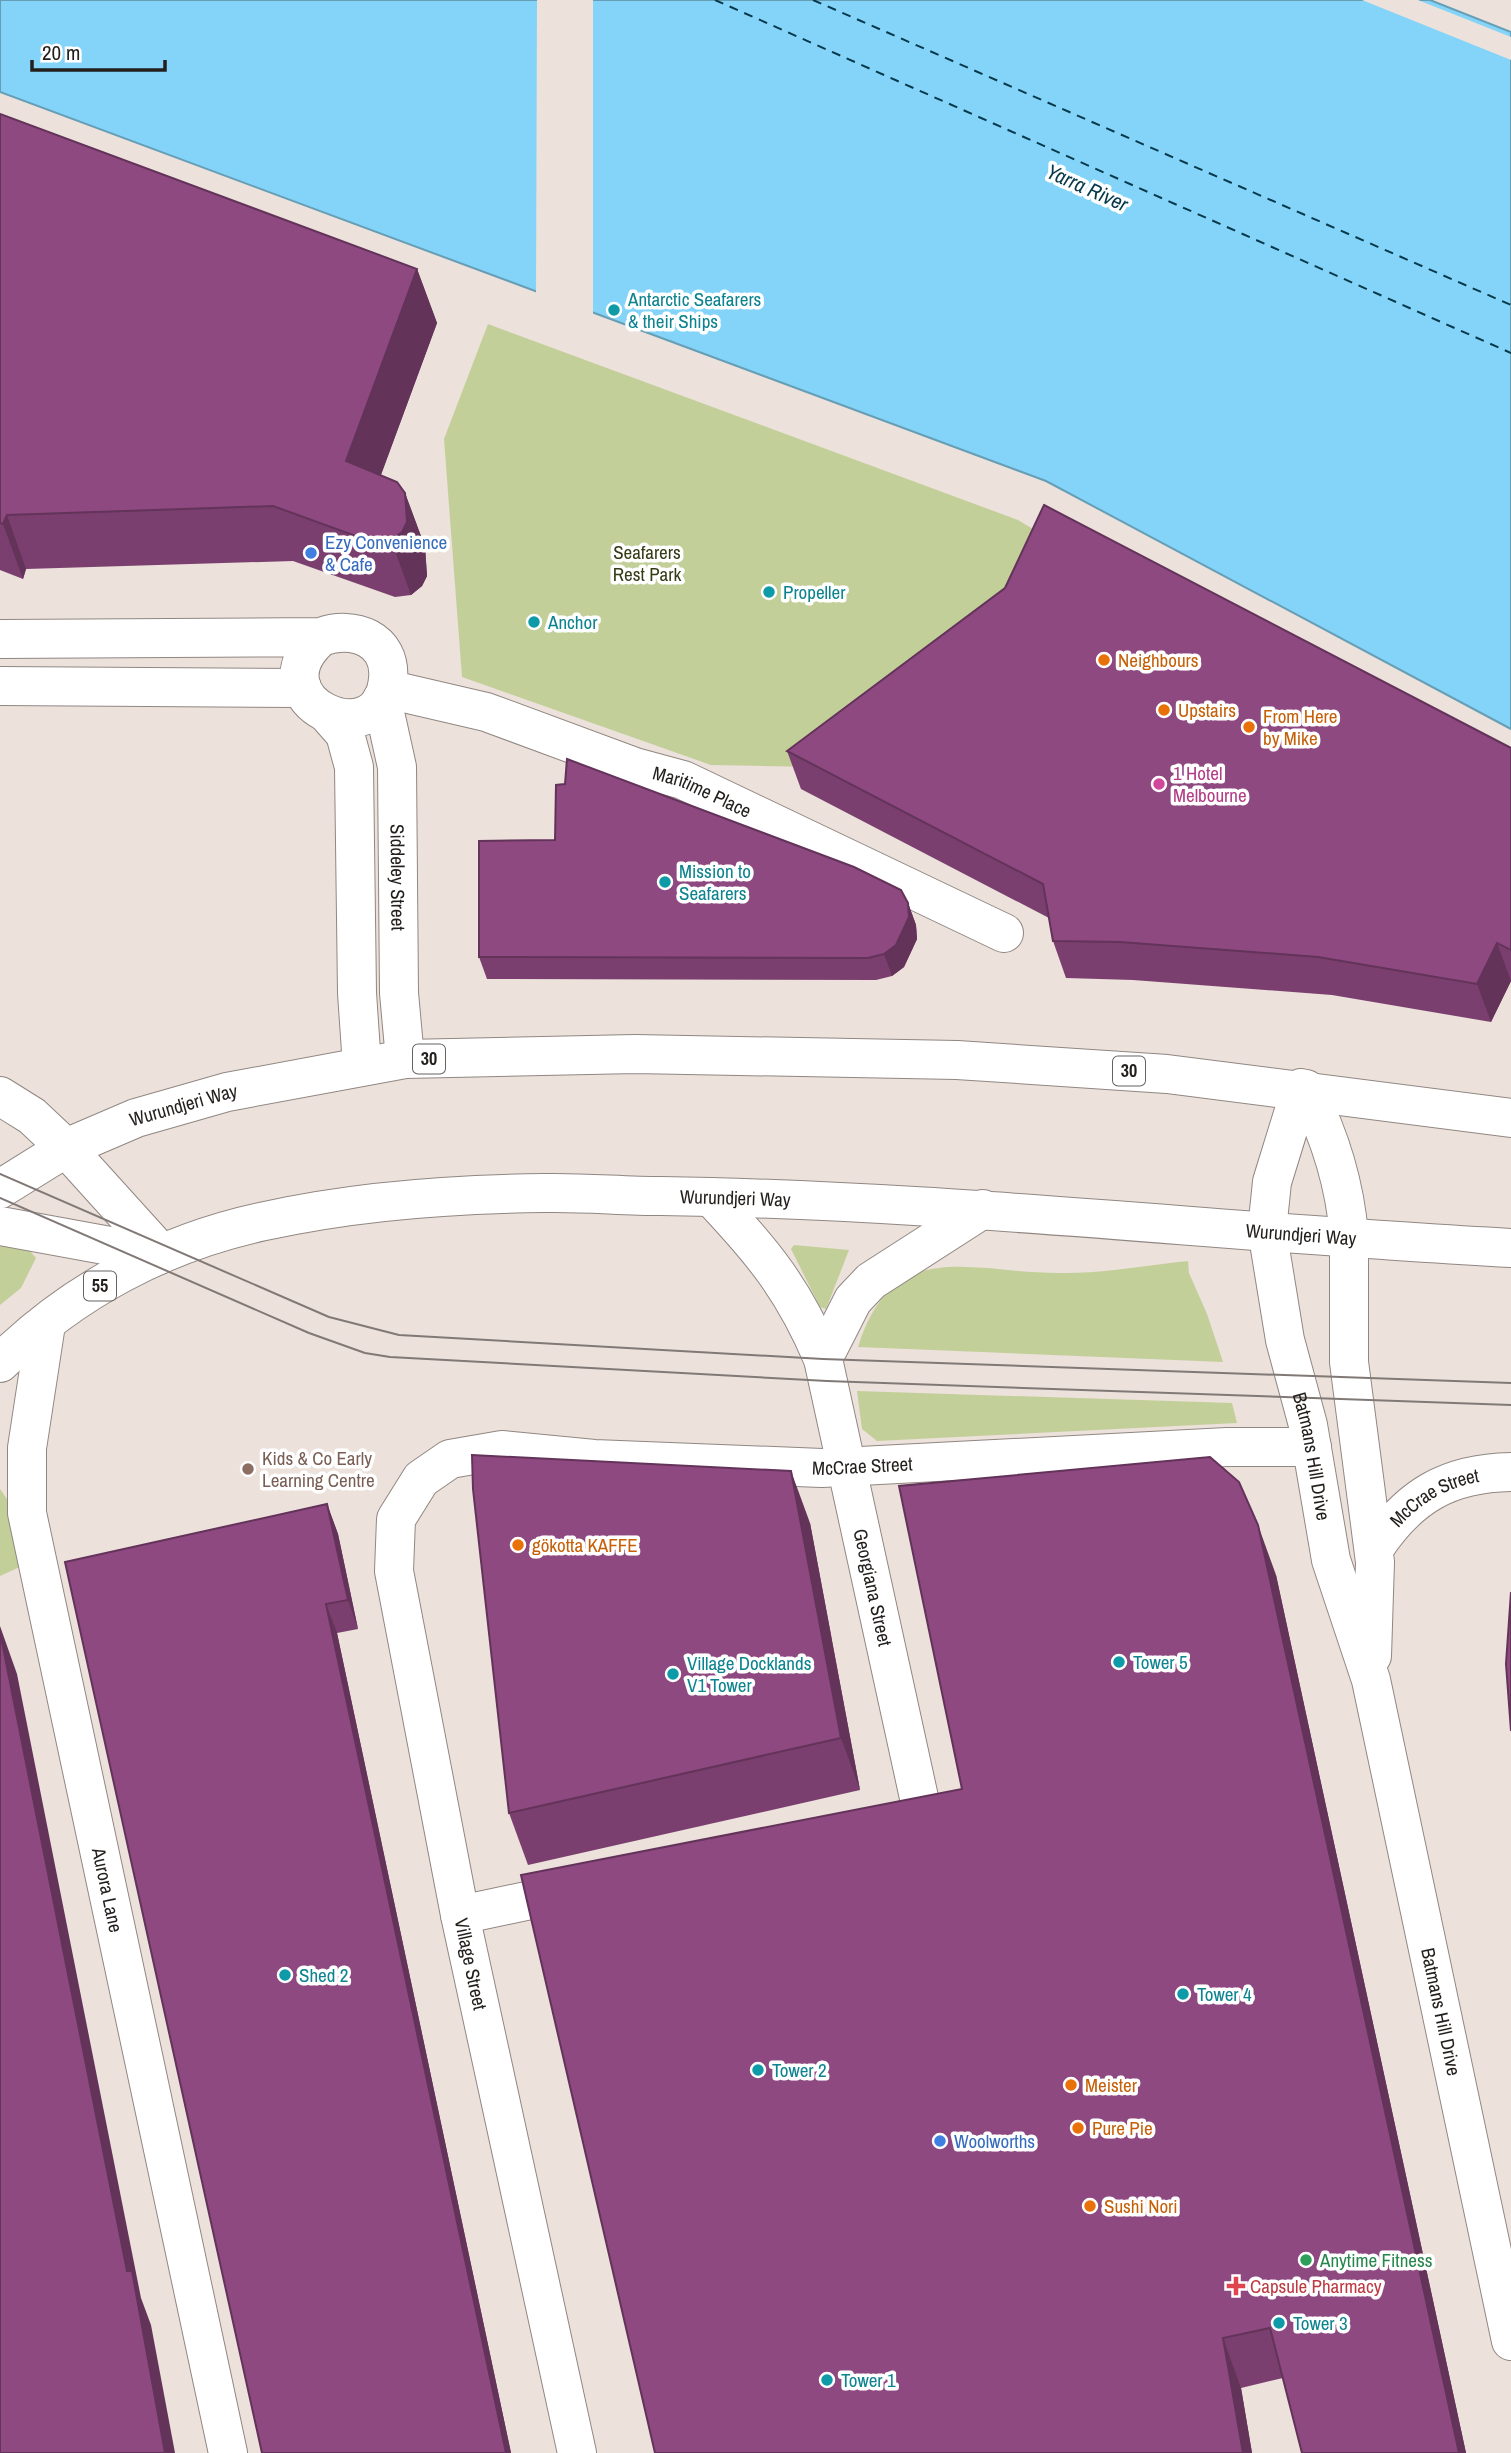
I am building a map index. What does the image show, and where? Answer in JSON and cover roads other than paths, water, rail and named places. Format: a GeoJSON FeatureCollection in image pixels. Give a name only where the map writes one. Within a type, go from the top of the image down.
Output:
{"type":"FeatureCollection","features":[{"type":"Feature","properties":{"kind":"main road"},"geometry":{"type":"LineString","coordinates":[[302,688],[8,686],[9,639],[321,637],[350,631],[375,643],[388,664],[384,694],[359,717],[330,717]]}},
{"type":"Feature","properties":{"kind":"main road"},"geometry":{"type":"LineString","coordinates":[[321,637],[303,659],[300,674],[302,688],[317,710],[330,717],[345,734],[354,767],[362,1066]]}},
{"type":"Feature","properties":{"kind":"main road","name":"Siddeley Street"},"geometry":{"type":"LineString","coordinates":[[384,694],[397,767],[399,993],[405,1059]]}},
{"type":"Feature","properties":{"kind":"main road","name":"Maritime Place"},"geometry":{"type":"LineString","coordinates":[[384,694],[486,712],[635,767],[683,780],[1004,933]]}},
{"type":"Feature","properties":{"kind":"main road"},"geometry":{"type":"LineString","coordinates":[[355,881],[397,881]]}},
{"type":"Feature","properties":{"kind":"main road","name":"Wurundjeri Way"},"geometry":{"type":"LineString","coordinates":[[0,1189],[66,1148],[136,1118],[227,1092],[405,1059],[635,1054],[957,1060],[1167,1074],[1303,1089],[1511,1118]]}},
{"type":"Feature","properties":{"kind":"main road","name":"Batmans Hill Drive"},"geometry":{"type":"LineString","coordinates":[[1303,1089],[1272,1182],[1267,1230],[1285,1340],[1312,1447],[1331,1560],[1371,1680],[1511,2341]]}},
{"type":"Feature","properties":{"kind":"main road","name":"Batmans Hill Drive"},"geometry":{"type":"LineString","coordinates":[[1303,1089],[1319,1114],[1344,1191],[1349,1237],[1349,1362],[1374,1549],[1371,1680]]}},
{"type":"Feature","properties":{"kind":"main road"},"geometry":{"type":"LineString","coordinates":[[0,1096],[32,1116],[66,1148],[160,1254]]}},
{"type":"Feature","properties":{"kind":"main road","name":"Wurundjeri Way"},"geometry":{"type":"LineString","coordinates":[[0,1363],[46,1324],[112,1278],[160,1254],[266,1220],[436,1198],[548,1192],[711,1196],[983,1209],[1511,1248]]}},
{"type":"Feature","properties":{"kind":"main road","name":"Georgiana Street"},"geometry":{"type":"LineString","coordinates":[[711,1196],[778,1272],[800,1308],[823,1359],[923,1816],[855,1831]]}},
{"type":"Feature","properties":{"kind":"main road"},"geometry":{"type":"LineString","coordinates":[[823,1359],[853,1300],[871,1281],[983,1209]]}},
{"type":"Feature","properties":{"kind":"main road"},"geometry":{"type":"LineString","coordinates":[[0,1226],[160,1254]]}},
{"type":"Feature","properties":{"kind":"main road","name":"Aurora Lane"},"geometry":{"type":"LineString","coordinates":[[46,1324],[25,1472],[27,1513],[228,2453]]}},
{"type":"Feature","properties":{"kind":"main road","name":"McCrae Street"},"geometry":{"type":"LineString","coordinates":[[421,1479],[450,1459],[502,1450],[594,1459],[845,1467],[1227,1447],[1312,1447]]}},
{"type":"Feature","properties":{"kind":"main road","name":"McCrae Street"},"geometry":{"type":"LineString","coordinates":[[1374,1549],[1394,1522],[1428,1493],[1466,1475],[1511,1472]]}},
{"type":"Feature","properties":{"kind":"main road","name":"Village Street"},"geometry":{"type":"LineString","coordinates":[[421,1479],[396,1519],[394,1571],[460,1915],[577,2453]]}},
{"type":"Feature","properties":{"kind":"main road"},"geometry":{"type":"LineString","coordinates":[[460,1915],[610,1884]]}},
{"type":"Feature","properties":{"kind":"water","name":"Yarra River"},"geometry":{"type":"Polygon","coordinates":[[[0,0],[1430,0],[1511,32],[1511,729],[1046,481],[0,92],[0,0]]]}},
{"type":"Feature","properties":{"kind":"tram line"},"geometry":{"type":"LineString","coordinates":[[0,1174],[329,1317],[399,1335],[823,1359],[1511,1383]]}},
{"type":"Feature","properties":{"kind":"tram line"},"geometry":{"type":"LineString","coordinates":[[0,1198],[309,1333],[365,1353],[390,1357],[827,1381],[1511,1405]]}},
{"type":"Feature","properties":{"kind":"place","name":"Antarctic Seafarers & their Ships"},"geometry":{"type":"Point","coordinates":[614,310]}},
{"type":"Feature","properties":{"kind":"place","name":"Ezy Convenience & Cafe"},"geometry":{"type":"Point","coordinates":[311,553]}},
{"type":"Feature","properties":{"kind":"place","name":"Propeller"},"geometry":{"type":"Point","coordinates":[769,592]}},
{"type":"Feature","properties":{"kind":"place","name":"Anchor"},"geometry":{"type":"Point","coordinates":[534,622]}},
{"type":"Feature","properties":{"kind":"place","name":"Neighbours"},"geometry":{"type":"Point","coordinates":[1104,660]}},
{"type":"Feature","properties":{"kind":"place","name":"Upstairs"},"geometry":{"type":"Point","coordinates":[1164,710]}},
{"type":"Feature","properties":{"kind":"place","name":"From Here by Mike"},"geometry":{"type":"Point","coordinates":[1249,727]}},
{"type":"Feature","properties":{"kind":"place","name":"1 Hotel Melbourne"},"geometry":{"type":"Point","coordinates":[1159,784]}},
{"type":"Feature","properties":{"kind":"place","name":"Mission to Seafarers"},"geometry":{"type":"Point","coordinates":[665,882]}},
{"type":"Feature","properties":{"kind":"place","name":"Kids & Co Early Learning Centre"},"geometry":{"type":"Point","coordinates":[248,1469]}},
{"type":"Feature","properties":{"kind":"place","name":"gökotta KAFFE"},"geometry":{"type":"Point","coordinates":[518,1545]}},
{"type":"Feature","properties":{"kind":"place","name":"Tower 5"},"geometry":{"type":"Point","coordinates":[1119,1662]}},
{"type":"Feature","properties":{"kind":"place","name":"Village Docklands V1 Tower"},"geometry":{"type":"Point","coordinates":[673,1674]}},
{"type":"Feature","properties":{"kind":"place","name":"Shed 2"},"geometry":{"type":"Point","coordinates":[285,1975]}},
{"type":"Feature","properties":{"kind":"place","name":"Tower 4"},"geometry":{"type":"Point","coordinates":[1183,1994]}},
{"type":"Feature","properties":{"kind":"place","name":"Tower 2"},"geometry":{"type":"Point","coordinates":[758,2070]}},
{"type":"Feature","properties":{"kind":"place","name":"Meister"},"geometry":{"type":"Point","coordinates":[1071,2085]}},
{"type":"Feature","properties":{"kind":"place","name":"Pure Pie"},"geometry":{"type":"Point","coordinates":[1078,2128]}},
{"type":"Feature","properties":{"kind":"place","name":"Woolworths"},"geometry":{"type":"Point","coordinates":[940,2141]}},
{"type":"Feature","properties":{"kind":"place","name":"Sushi Nori"},"geometry":{"type":"Point","coordinates":[1090,2206]}},
{"type":"Feature","properties":{"kind":"place","name":"Anytime Fitness"},"geometry":{"type":"Point","coordinates":[1306,2260]}},
{"type":"Feature","properties":{"kind":"place","name":"Capsule Pharmacy"},"geometry":{"type":"Point","coordinates":[1236,2286]}},
{"type":"Feature","properties":{"kind":"place","name":"Tower 3"},"geometry":{"type":"Point","coordinates":[1279,2323]}},
{"type":"Feature","properties":{"kind":"place","name":"Tower 1"},"geometry":{"type":"Point","coordinates":[827,2380]}},
{"type":"Feature","properties":{"kind":"park label","name":"Seafarers Rest Park"},"geometry":{"type":"Point","coordinates":[647,563]}}]}
